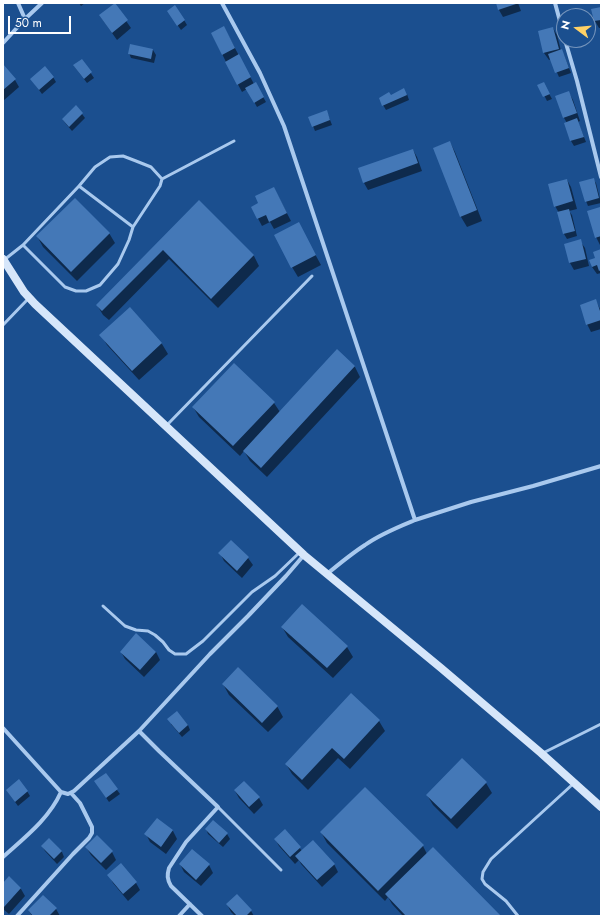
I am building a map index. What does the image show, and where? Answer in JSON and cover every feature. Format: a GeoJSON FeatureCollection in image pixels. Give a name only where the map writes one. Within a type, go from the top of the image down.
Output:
{"type":"FeatureCollection","features":[{"type":"Feature","properties":{"kind":"street"},"geometry":{"type":"LineString","coordinates":[[18,3],[25,19]]}},
{"type":"Feature","properties":{"kind":"street"},"geometry":{"type":"LineString","coordinates":[[3,43],[42,3]]}},
{"type":"Feature","properties":{"kind":"street"},"geometry":{"type":"LineString","coordinates":[[222,3],[260,73],[284,126],[415,520]]}},
{"type":"Feature","properties":{"kind":"street"},"geometry":{"type":"LineString","coordinates":[[567,48],[599,163],[601,177]]}},
{"type":"Feature","properties":{"kind":"street"},"geometry":{"type":"LineString","coordinates":[[3,259],[29,298],[302,553],[441,668],[541,753],[601,807]]}},
{"type":"Feature","properties":{"kind":"street"},"geometry":{"type":"LineString","coordinates":[[327,574],[365,544],[385,533],[415,520],[471,502],[601,466]]}},
{"type":"Feature","properties":{"kind":"street"},"geometry":{"type":"LineString","coordinates":[[3,728],[61,792],[68,794],[74,791],[139,731],[210,654],[286,576],[302,553]]}},
{"type":"Feature","properties":{"kind":"street"},"geometry":{"type":"LineString","coordinates":[[139,731],[218,807],[186,842],[169,868],[167,876],[171,886],[202,916]]}},
{"type":"Feature","properties":{"kind":"street"},"geometry":{"type":"LineString","coordinates":[[3,857],[31,832],[52,808],[61,792]]}},
{"type":"Feature","properties":{"kind":"street"},"geometry":{"type":"LineString","coordinates":[[17,916],[89,838],[92,832],[92,828],[80,803],[71,792]]}},
{"type":"Feature","properties":{"kind":"street"},"geometry":{"type":"LineString","coordinates":[[178,916],[190,904]]}},
{"type":"Feature","properties":{"kind":"lane"},"geometry":{"type":"LineString","coordinates":[[22,245],[65,287],[76,291],[86,291],[100,284],[118,264],[129,240],[132,227],[160,186],[162,180],[234,141]]}},
{"type":"Feature","properties":{"kind":"lane"},"geometry":{"type":"LineString","coordinates":[[3,259],[22,245],[96,167],[110,157],[123,156],[151,167],[162,180]]}},
{"type":"Feature","properties":{"kind":"lane"},"geometry":{"type":"LineString","coordinates":[[79,186],[132,227]]}},
{"type":"Feature","properties":{"kind":"lane"},"geometry":{"type":"LineString","coordinates":[[166,426],[312,276]]}},
{"type":"Feature","properties":{"kind":"lane"},"geometry":{"type":"LineString","coordinates":[[3,325],[29,298]]}},
{"type":"Feature","properties":{"kind":"lane"},"geometry":{"type":"LineString","coordinates":[[103,606],[125,626],[136,630],[148,631],[155,635],[169,650],[175,654],[186,654],[203,641],[252,592],[275,576],[302,553]]}},
{"type":"Feature","properties":{"kind":"lane"},"geometry":{"type":"LineString","coordinates":[[541,753],[601,724]]}},
{"type":"Feature","properties":{"kind":"lane"},"geometry":{"type":"LineString","coordinates":[[518,916],[506,901],[485,884],[482,879],[483,872],[491,860],[574,783]]}},
{"type":"Feature","properties":{"kind":"lane"},"geometry":{"type":"LineString","coordinates":[[218,807],[281,870]]}},
{"type":"Feature","properties":{"kind":"building"},"geometry":{"type":"Polygon","coordinates":[[[115,3],[128,20],[112,33],[99,15],[115,3]]]}},
{"type":"Feature","properties":{"kind":"building"},"geometry":{"type":"Polygon","coordinates":[[[496,3],[519,3],[498,10],[496,3]]]}},
{"type":"Feature","properties":{"kind":"building"},"geometry":{"type":"Polygon","coordinates":[[[175,5],[185,20],[177,26],[167,11],[175,5]]]}},
{"type":"Feature","properties":{"kind":"building"},"geometry":{"type":"Polygon","coordinates":[[[601,7],[601,20],[596,21],[596,8],[601,7]]]}},
{"type":"Feature","properties":{"kind":"building"},"geometry":{"type":"Polygon","coordinates":[[[224,26],[235,48],[222,55],[211,33],[224,26]]]}},
{"type":"Feature","properties":{"kind":"building"},"geometry":{"type":"Polygon","coordinates":[[[553,27],[556,38],[556,48],[559,49],[543,53],[538,31],[553,27]]]}},
{"type":"Feature","properties":{"kind":"building"},"geometry":{"type":"Polygon","coordinates":[[[130,44],[153,49],[151,59],[128,54],[130,44]]]}},
{"type":"Feature","properties":{"kind":"building"},"geometry":{"type":"Polygon","coordinates":[[[562,49],[569,68],[555,73],[548,54],[562,49]]]}},
{"type":"Feature","properties":{"kind":"building"},"geometry":{"type":"Polygon","coordinates":[[[239,54],[251,77],[237,85],[225,62],[239,54]]]}},
{"type":"Feature","properties":{"kind":"building"},"geometry":{"type":"Polygon","coordinates":[[[82,59],[92,72],[84,79],[73,65],[82,59]]]}},
{"type":"Feature","properties":{"kind":"building"},"geometry":{"type":"Polygon","coordinates":[[[3,64],[16,79],[3,90],[3,64]]]}},
{"type":"Feature","properties":{"kind":"building"},"geometry":{"type":"Polygon","coordinates":[[[45,66],[54,77],[39,90],[30,79],[45,66]]]}},
{"type":"Feature","properties":{"kind":"building"},"geometry":{"type":"Polygon","coordinates":[[[256,82],[264,97],[254,103],[245,88],[256,82]]]}},
{"type":"Feature","properties":{"kind":"building"},"geometry":{"type":"Polygon","coordinates":[[[544,82],[550,94],[543,97],[537,85],[544,82]]]}},
{"type":"Feature","properties":{"kind":"building"},"geometry":{"type":"Polygon","coordinates":[[[404,88],[407,95],[382,106],[379,98],[389,92],[391,95],[404,88]]]}},
{"type":"Feature","properties":{"kind":"building"},"geometry":{"type":"Polygon","coordinates":[[[569,91],[577,113],[563,118],[555,96],[569,91]]]}},
{"type":"Feature","properties":{"kind":"building"},"geometry":{"type":"Polygon","coordinates":[[[76,105],[83,113],[69,127],[62,119],[76,105]]]}},
{"type":"Feature","properties":{"kind":"building"},"geometry":{"type":"Polygon","coordinates":[[[327,110],[330,120],[312,127],[308,117],[327,110]]]}},
{"type":"Feature","properties":{"kind":"building"},"geometry":{"type":"Polygon","coordinates":[[[577,118],[584,137],[570,141],[564,123],[577,118]]]}},
{"type":"Feature","properties":{"kind":"building"},"geometry":{"type":"Polygon","coordinates":[[[450,141],[477,210],[460,217],[433,148],[450,141]]]}},
{"type":"Feature","properties":{"kind":"building"},"geometry":{"type":"Polygon","coordinates":[[[413,149],[418,163],[363,183],[358,168],[413,149]]]}},
{"type":"Feature","properties":{"kind":"building"},"geometry":{"type":"Polygon","coordinates":[[[594,178],[599,198],[585,202],[579,182],[594,178]]]}},
{"type":"Feature","properties":{"kind":"building"},"geometry":{"type":"Polygon","coordinates":[[[567,179],[573,201],[554,207],[548,184],[567,179]]]}},
{"type":"Feature","properties":{"kind":"building"},"geometry":{"type":"Polygon","coordinates":[[[274,187],[287,213],[269,222],[266,215],[257,219],[251,207],[258,203],[255,196],[274,187]]]}},
{"type":"Feature","properties":{"kind":"building"},"geometry":{"type":"Polygon","coordinates":[[[75,198],[110,233],[71,272],[36,236],[75,198]]]}},
{"type":"Feature","properties":{"kind":"building"},"geometry":{"type":"Polygon","coordinates":[[[199,200],[254,255],[211,299],[163,250],[102,311],[96,305],[199,200]]]}},
{"type":"Feature","properties":{"kind":"building"},"geometry":{"type":"Polygon","coordinates":[[[600,207],[601,236],[595,238],[587,211],[600,207]]]}},
{"type":"Feature","properties":{"kind":"building"},"geometry":{"type":"Polygon","coordinates":[[[569,209],[575,231],[563,234],[557,212],[569,209]]]}},
{"type":"Feature","properties":{"kind":"building"},"geometry":{"type":"Polygon","coordinates":[[[299,222],[316,255],[291,268],[274,235],[299,222]]]}},
{"type":"Feature","properties":{"kind":"building"},"geometry":{"type":"Polygon","coordinates":[[[581,239],[586,259],[569,263],[564,244],[581,239]]]}},
{"type":"Feature","properties":{"kind":"building"},"geometry":{"type":"Polygon","coordinates":[[[601,249],[601,270],[599,271],[597,265],[592,267],[589,260],[595,258],[593,252],[601,249]]]}},
{"type":"Feature","properties":{"kind":"building"},"geometry":{"type":"Polygon","coordinates":[[[596,299],[601,314],[601,320],[586,325],[580,305],[596,299]]]}},
{"type":"Feature","properties":{"kind":"building"},"geometry":{"type":"Polygon","coordinates":[[[130,307],[162,343],[132,371],[99,335],[130,307]]]}},
{"type":"Feature","properties":{"kind":"building"},"geometry":{"type":"Polygon","coordinates":[[[337,349],[355,366],[261,468],[243,451],[337,349]]]}},
{"type":"Feature","properties":{"kind":"building"},"geometry":{"type":"Polygon","coordinates":[[[234,363],[275,402],[233,446],[192,407],[234,363]]]}},
{"type":"Feature","properties":{"kind":"building"},"geometry":{"type":"Polygon","coordinates":[[[231,540],[249,557],[237,571],[218,553],[231,540]]]}},
{"type":"Feature","properties":{"kind":"building"},"geometry":{"type":"Polygon","coordinates":[[[302,604],[348,646],[327,668],[281,627],[302,604]]]}},
{"type":"Feature","properties":{"kind":"building"},"geometry":{"type":"Polygon","coordinates":[[[136,633],[156,652],[140,670],[120,652],[136,633]]]}},
{"type":"Feature","properties":{"kind":"building"},"geometry":{"type":"Polygon","coordinates":[[[238,667],[278,706],[262,723],[222,684],[238,667]]]}},
{"type":"Feature","properties":{"kind":"building"},"geometry":{"type":"Polygon","coordinates":[[[351,693],[380,720],[344,759],[332,748],[302,780],[285,764],[351,693]]]}},
{"type":"Feature","properties":{"kind":"building"},"geometry":{"type":"Polygon","coordinates":[[[177,711],[188,725],[179,733],[167,719],[177,711]]]}},
{"type":"Feature","properties":{"kind":"building"},"geometry":{"type":"Polygon","coordinates":[[[462,758],[487,782],[451,819],[426,795],[462,758]]]}},
{"type":"Feature","properties":{"kind":"building"},"geometry":{"type":"Polygon","coordinates":[[[106,773],[118,789],[106,798],[94,781],[106,773]]]}},
{"type":"Feature","properties":{"kind":"building"},"geometry":{"type":"Polygon","coordinates":[[[19,779],[28,791],[15,802],[6,790],[19,779]]]}},
{"type":"Feature","properties":{"kind":"building"},"geometry":{"type":"Polygon","coordinates":[[[244,781],[260,797],[249,807],[234,790],[244,781]]]}},
{"type":"Feature","properties":{"kind":"building"},"geometry":{"type":"Polygon","coordinates":[[[365,787],[424,845],[378,891],[320,832],[365,787]]]}},
{"type":"Feature","properties":{"kind":"building"},"geometry":{"type":"Polygon","coordinates":[[[157,818],[173,830],[161,847],[144,834],[157,818]]]}},
{"type":"Feature","properties":{"kind":"building"},"geometry":{"type":"Polygon","coordinates":[[[213,820],[228,833],[219,843],[205,829],[213,820]]]}},
{"type":"Feature","properties":{"kind":"building"},"geometry":{"type":"Polygon","coordinates":[[[285,829],[301,847],[290,857],[274,839],[285,829]]]}},
{"type":"Feature","properties":{"kind":"building"},"geometry":{"type":"Polygon","coordinates":[[[97,835],[113,851],[101,863],[85,847],[97,835]]]}},
{"type":"Feature","properties":{"kind":"building"},"geometry":{"type":"Polygon","coordinates":[[[49,838],[62,851],[54,859],[41,846],[49,838]]]}},
{"type":"Feature","properties":{"kind":"building"},"geometry":{"type":"Polygon","coordinates":[[[313,840],[335,864],[317,880],[295,856],[313,840]]]}},
{"type":"Feature","properties":{"kind":"building"},"geometry":{"type":"Polygon","coordinates":[[[433,847],[501,916],[406,916],[385,894],[433,847]]]}},
{"type":"Feature","properties":{"kind":"building"},"geometry":{"type":"Polygon","coordinates":[[[192,849],[210,864],[196,880],[179,864],[192,849]]]}},
{"type":"Feature","properties":{"kind":"building"},"geometry":{"type":"Polygon","coordinates":[[[121,863],[137,882],[123,894],[107,875],[121,863]]]}},
{"type":"Feature","properties":{"kind":"building"},"geometry":{"type":"Polygon","coordinates":[[[9,876],[21,888],[4,907],[3,883],[9,876]]]}},
{"type":"Feature","properties":{"kind":"building"},"geometry":{"type":"Polygon","coordinates":[[[237,894],[252,910],[246,916],[237,916],[226,904],[237,894]]]}},
{"type":"Feature","properties":{"kind":"building"},"geometry":{"type":"Polygon","coordinates":[[[43,895],[57,908],[49,916],[33,916],[28,910],[43,895]]]}}]}
